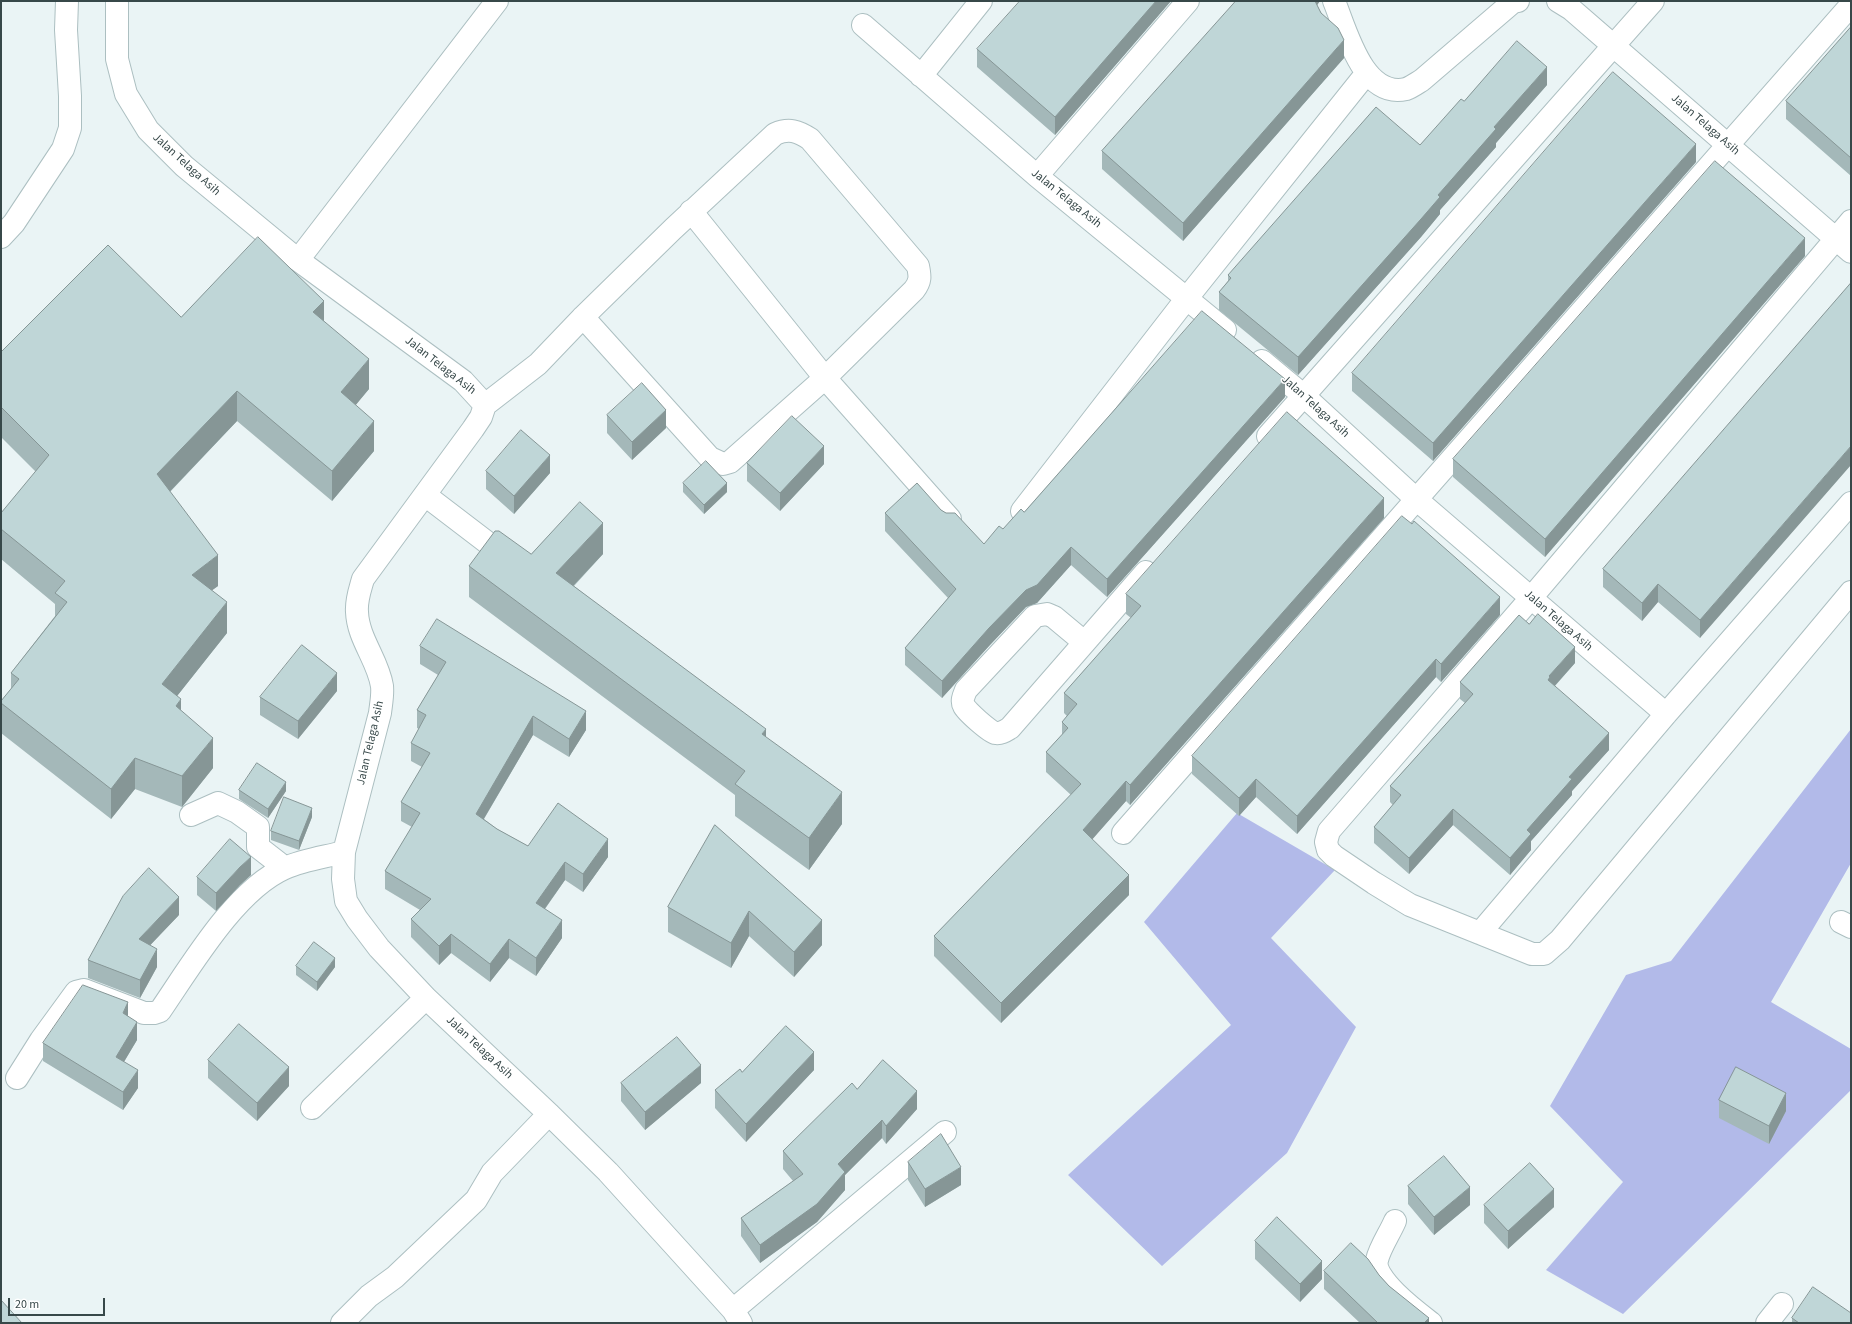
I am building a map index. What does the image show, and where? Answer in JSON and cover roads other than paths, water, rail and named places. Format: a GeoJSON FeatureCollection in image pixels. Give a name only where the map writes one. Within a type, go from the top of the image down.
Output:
{"type":"FeatureCollection","features":[{"type":"Feature","properties":{"kind":"street"},"geometry":{"type":"LineString","coordinates":[[1,237],[14,224],[63,149],[70,128],[66,30],[67,1]]}},
{"type":"Feature","properties":{"kind":"street"},"geometry":{"type":"LineString","coordinates":[[298,260],[497,1]]}},
{"type":"Feature","properties":{"kind":"street"},"geometry":{"type":"LineString","coordinates":[[921,76],[982,1]]}},
{"type":"Feature","properties":{"kind":"street"},"geometry":{"type":"LineString","coordinates":[[1037,176],[1188,1]]}},
{"type":"Feature","properties":{"kind":"street"},"geometry":{"type":"LineString","coordinates":[[1334,1],[1366,74],[1382,86],[1394,90],[1407,89],[1422,80],[1513,2],[1518,1]]}},
{"type":"Feature","properties":{"kind":"street","name":"Jalan Telaga Asih"},"geometry":{"type":"LineString","coordinates":[[1558,1],[1571,9],[1843,245]]}},
{"type":"Feature","properties":{"kind":"street"},"geometry":{"type":"LineString","coordinates":[[1257,448],[1653,1]]}},
{"type":"Feature","properties":{"kind":"street","name":"Jalan Telaga Asih"},"geometry":{"type":"LineString","coordinates":[[113,3],[116,59],[126,94],[148,130],[184,166],[298,260],[463,381],[485,405],[481,417],[473,429],[363,579],[358,595],[356,611],[360,630],[382,684],[382,699],[380,714],[344,852],[343,879],[346,901],[357,919],[379,948],[426,998],[608,1172],[737,1316]]}},
{"type":"Feature","properties":{"kind":"street"},"geometry":{"type":"LineString","coordinates":[[1123,833],[1851,5]]}},
{"type":"Feature","properties":{"kind":"street","name":"Jalan Telaga Asih"},"geometry":{"type":"LineString","coordinates":[[864,25],[1037,176],[1187,298],[1304,396],[1416,500],[1666,714]]}},
{"type":"Feature","properties":{"kind":"street"},"geometry":{"type":"LineString","coordinates":[[1022,511],[1187,298],[1366,74]]}},
{"type":"Feature","properties":{"kind":"street"},"geometry":{"type":"LineString","coordinates":[[485,405],[538,364],[583,317],[691,211],[775,134],[782,131],[793,130],[810,139],[918,266],[920,275],[920,283],[914,290],[825,378],[730,462],[723,464],[710,458],[583,317]]}},
{"type":"Feature","properties":{"kind":"street"},"geometry":{"type":"LineString","coordinates":[[691,211],[825,378],[950,519]]}},
{"type":"Feature","properties":{"kind":"street"},"geometry":{"type":"LineString","coordinates":[[1851,221],[1843,245],[1531,598],[1329,831],[1326,842],[1328,850],[1334,856],[1410,905],[1532,954],[1544,954],[1560,940],[1851,592]]}},
{"type":"Feature","properties":{"kind":"street"},"geometry":{"type":"LineString","coordinates":[[425,495],[497,550]]}},
{"type":"Feature","properties":{"kind":"street"},"geometry":{"type":"LineString","coordinates":[[1480,933],[1666,714],[1851,503]]}},
{"type":"Feature","properties":{"kind":"street"},"geometry":{"type":"LineString","coordinates":[[1084,642],[1054,617],[1047,614],[1035,616],[966,690],[963,705],[967,711],[994,733],[1001,733],[1010,728],[1157,560]]}},
{"type":"Feature","properties":{"kind":"street"},"geometry":{"type":"LineString","coordinates":[[191,815],[218,803],[237,812],[258,827],[258,847],[285,868]]}},
{"type":"Feature","properties":{"kind":"street"},"geometry":{"type":"LineString","coordinates":[[17,1078],[72,996],[81,990],[144,1013],[154,1013],[160,1011],[193,961],[240,903],[260,882],[285,868],[344,852]]}},
{"type":"Feature","properties":{"kind":"street"},"geometry":{"type":"LineString","coordinates":[[312,1108],[426,998]]}},
{"type":"Feature","properties":{"kind":"street"},"geometry":{"type":"LineString","coordinates":[[342,1323],[369,1296],[395,1277],[476,1200],[492,1173],[549,1114]]}},
{"type":"Feature","properties":{"kind":"street"},"geometry":{"type":"LineString","coordinates":[[737,1316],[945,1132]]}},
{"type":"Feature","properties":{"kind":"street"},"geometry":{"type":"LineString","coordinates":[[1395,1221],[1377,1261],[1378,1272],[1406,1304],[1431,1323]]}},
{"type":"Feature","properties":{"kind":"street"},"geometry":{"type":"LineString","coordinates":[[1766,1323],[1782,1304]]}}]}
